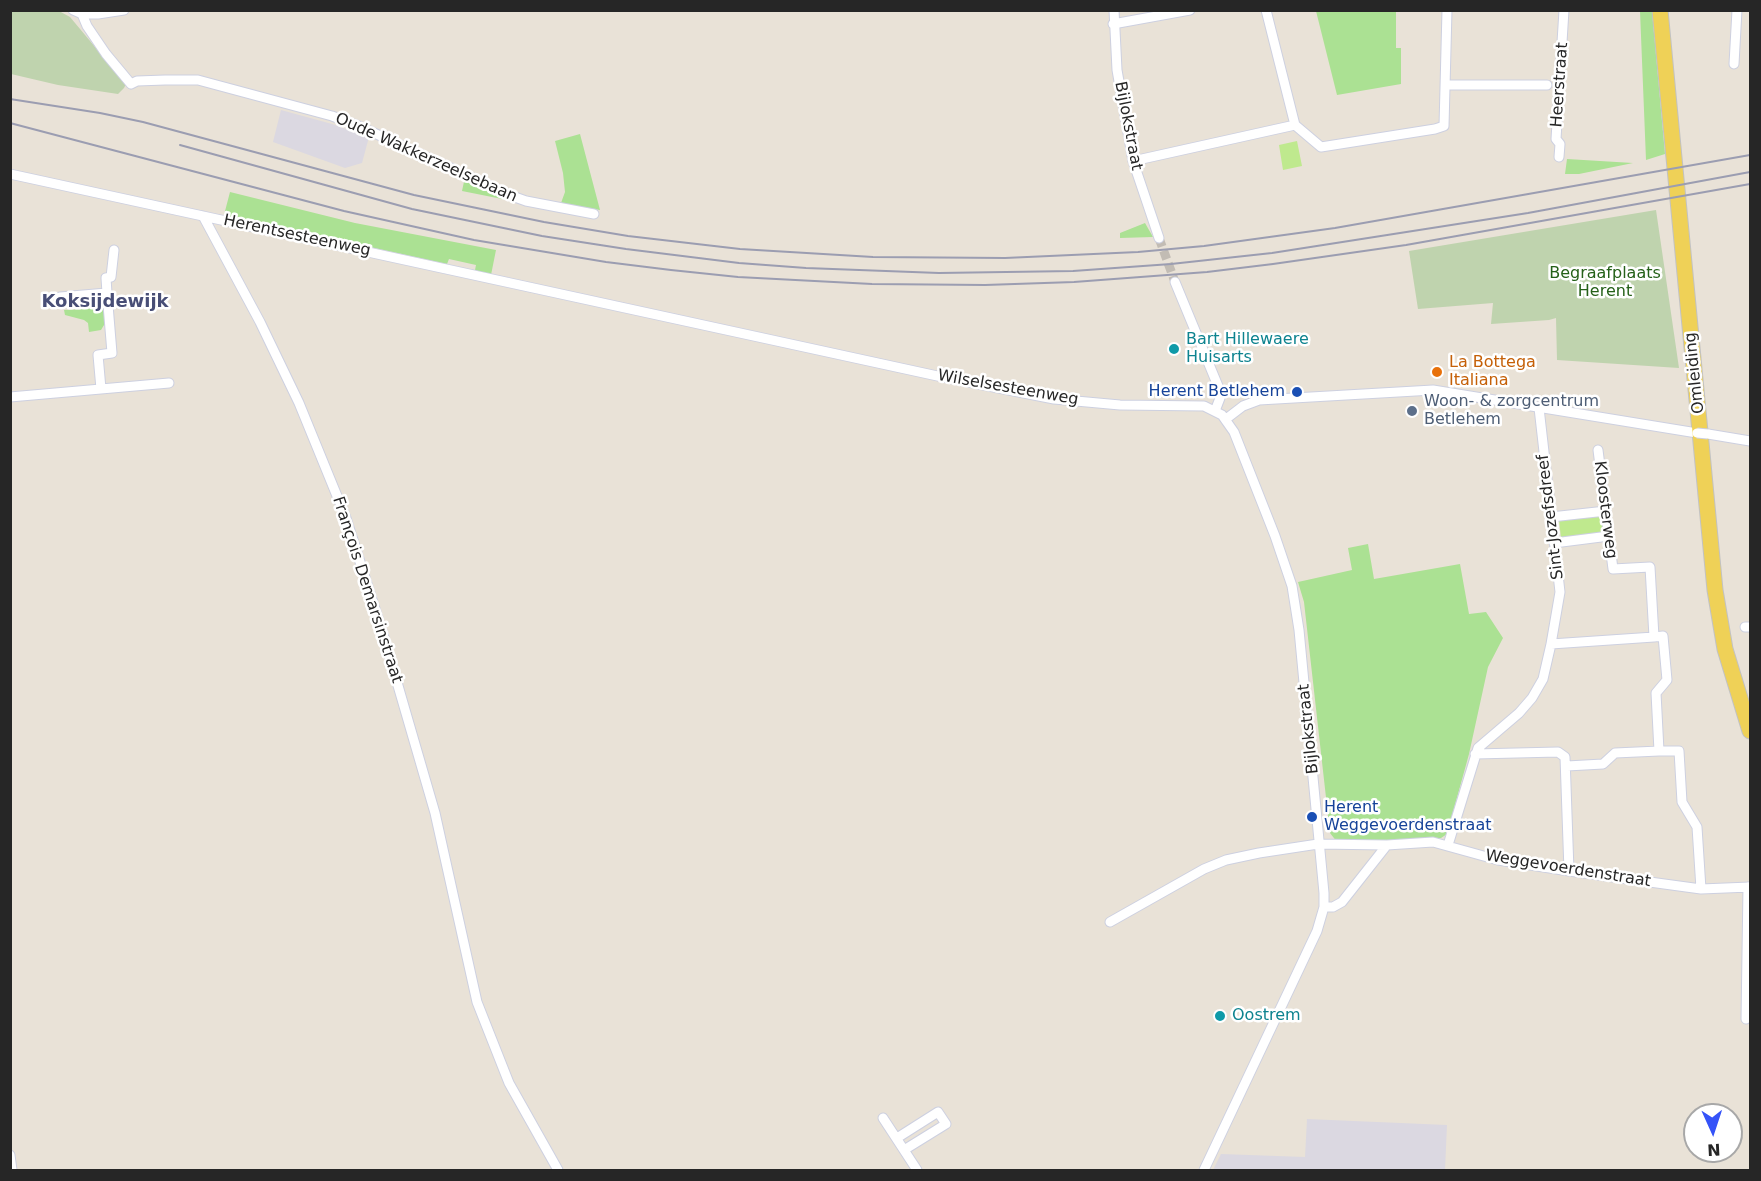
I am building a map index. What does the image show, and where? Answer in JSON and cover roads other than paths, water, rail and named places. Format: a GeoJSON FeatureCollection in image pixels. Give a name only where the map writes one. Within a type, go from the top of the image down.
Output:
{"type":"FeatureCollection","features":[{"type":"Feature","properties":{"kind":"main road","name":"Omleiding"},"geometry":{"type":"LineString","coordinates":[[1660,10],[1715,590],[1725,649],[1750,731]]}},
{"type":"Feature","properties":{"kind":"main road","name":"Omleiding"},"geometry":{"type":"LineString","coordinates":[[1666,10],[1719,581],[1732,651],[1750,712]]}},
{"type":"Feature","properties":{"kind":"street"},"geometry":{"type":"LineString","coordinates":[[78,12],[98,15],[124,10]]}},
{"type":"Feature","properties":{"kind":"street","name":"Bijlokstraat"},"geometry":{"type":"LineString","coordinates":[[1114,10],[1117,70],[1133,161],[1159,238]]}},
{"type":"Feature","properties":{"kind":"street"},"geometry":{"type":"LineString","coordinates":[[1113,24],[1190,10]]}},
{"type":"Feature","properties":{"kind":"street"},"geometry":{"type":"LineString","coordinates":[[1266,10],[1295,125],[1321,147],[1444,126],[1447,10]]}},
{"type":"Feature","properties":{"kind":"street","name":"Heerstraat"},"geometry":{"type":"LineString","coordinates":[[1559,157],[1560,144],[1556,139],[1564,10]]}},
{"type":"Feature","properties":{"kind":"street"},"geometry":{"type":"LineString","coordinates":[[1734,64],[1737,10]]}},
{"type":"Feature","properties":{"kind":"street","name":"Oude Wakkerzeelsebaan"},"geometry":{"type":"LineString","coordinates":[[78,12],[106,54],[131,84],[137,81],[198,81],[332,116],[512,196],[526,201],[594,214]]}},
{"type":"Feature","properties":{"kind":"street"},"geometry":{"type":"LineString","coordinates":[[1446,85],[1547,85]]}},
{"type":"Feature","properties":{"kind":"street"},"geometry":{"type":"LineString","coordinates":[[1133,161],[1295,125]]}},
{"type":"Feature","properties":{"kind":"street","name":"Herentsesteenweg"},"geometry":{"type":"LineString","coordinates":[[10,174],[582,299]]}},
{"type":"Feature","properties":{"kind":"street","name":"François Demarsinstraat"},"geometry":{"type":"LineString","coordinates":[[202,216],[258,320],[299,403],[346,518],[383,634],[435,813],[473,986],[509,1083],[558,1170]]}},
{"type":"Feature","properties":{"kind":"street"},"geometry":{"type":"LineString","coordinates":[[101,389],[98,355],[112,353],[106,278],[111,277],[114,250]]}},
{"type":"Feature","properties":{"kind":"street"},"geometry":{"type":"LineString","coordinates":[[1175,282],[1218,386],[1220,398],[1215,411]]}},
{"type":"Feature","properties":{"kind":"street"},"geometry":{"type":"LineString","coordinates":[[60,297],[107,293]]}},
{"type":"Feature","properties":{"kind":"street","name":"Wilselsesteenweg"},"geometry":{"type":"LineString","coordinates":[[582,299],[1054,399],[1120,405],[1196,405],[1215,411],[1226,419]]}},
{"type":"Feature","properties":{"kind":"street"},"geometry":{"type":"LineString","coordinates":[[10,398],[170,383]]}},
{"type":"Feature","properties":{"kind":"street"},"geometry":{"type":"LineString","coordinates":[[1226,419],[1243,406],[1258,400],[1408,390],[1452,392],[1750,441]]}},
{"type":"Feature","properties":{"kind":"street","name":"Sint-Jozefsdreef"},"geometry":{"type":"LineString","coordinates":[[1448,845],[1478,748],[1519,713],[1532,698],[1543,679],[1551,644],[1560,592],[1539,408]]}},
{"type":"Feature","properties":{"kind":"street","name":"Bijlokstraat"},"geometry":{"type":"LineString","coordinates":[[1204,1170],[1317,932],[1324,907],[1299,630],[1292,586],[1269,520],[1234,432],[1226,419]]}},
{"type":"Feature","properties":{"kind":"street","name":"Kloosterweg"},"geometry":{"type":"LineString","coordinates":[[1598,450],[1613,569],[1650,567],[1654,637],[1663,636],[1667,680],[1656,693],[1659,751]]}},
{"type":"Feature","properties":{"kind":"street"},"geometry":{"type":"LineString","coordinates":[[1551,518],[1605,511]]}},
{"type":"Feature","properties":{"kind":"street"},"geometry":{"type":"LineString","coordinates":[[1554,543],[1609,536]]}},
{"type":"Feature","properties":{"kind":"street"},"geometry":{"type":"LineString","coordinates":[[1551,644],[1654,637]]}},
{"type":"Feature","properties":{"kind":"street"},"geometry":{"type":"LineString","coordinates":[[1567,766],[1603,764],[1615,753],[1679,751],[1682,802],[1697,827],[1701,889]]}},
{"type":"Feature","properties":{"kind":"street"},"geometry":{"type":"LineString","coordinates":[[1475,754],[1558,752],[1565,757],[1569,872]]}},
{"type":"Feature","properties":{"kind":"street","name":"Weggevoerdenstraat"},"geometry":{"type":"LineString","coordinates":[[1110,922],[1204,869],[1226,860],[1320,844],[1387,845],[1432,842],[1497,860],[1569,872],[1701,889],[1749,887]]}},
{"type":"Feature","properties":{"kind":"street"},"geometry":{"type":"LineString","coordinates":[[1324,907],[1333,907],[1342,902],[1387,845]]}},
{"type":"Feature","properties":{"kind":"street"},"geometry":{"type":"LineString","coordinates":[[1746,1019],[1749,887]]}},
{"type":"Feature","properties":{"kind":"street"},"geometry":{"type":"LineString","coordinates":[[897,1138],[938,1112],[946,1124],[904,1150]]}},
{"type":"Feature","properties":{"kind":"street"},"geometry":{"type":"LineString","coordinates":[[883,1118],[917,1170]]}},
{"type":"Feature","properties":{"kind":"street"},"geometry":{"type":"LineString","coordinates":[[10,1155],[12,1170]]}},
{"type":"Feature","properties":{"kind":"tunnel"},"geometry":{"type":"LineString","coordinates":[[1159,238],[1175,282]]}},
{"type":"Feature","properties":{"kind":"railway"},"geometry":{"type":"LineString","coordinates":[[10,99],[143,122],[414,195],[544,222],[628,236],[740,249],[873,257],[1005,258],[1138,252],[1204,246],[1335,228],[1750,155]]}},
{"type":"Feature","properties":{"kind":"railway"},"geometry":{"type":"LineString","coordinates":[[10,123],[344,211],[474,240],[606,262],[671,270],[738,277],[872,284],[985,285],[1074,282],[1207,272],[1406,245],[1750,184]]}},
{"type":"Feature","properties":{"kind":"railway"},"geometry":{"type":"LineString","coordinates":[[180,145],[412,209],[542,236],[739,263],[939,273],[1073,271],[1171,264],[1272,253],[1528,213],[1750,172]]}},
{"type":"Feature","properties":{"kind":"place","name":"Bart Hillewaere Huisarts"},"geometry":{"type":"Point","coordinates":[1174,349]}},
{"type":"Feature","properties":{"kind":"place","name":"La Bottega Italiana"},"geometry":{"type":"Point","coordinates":[1437,372]}},
{"type":"Feature","properties":{"kind":"place","name":"Herent Betlehem"},"geometry":{"type":"Point","coordinates":[1297,392]}},
{"type":"Feature","properties":{"kind":"place","name":"Woon- & zorgcentrum Betlehem"},"geometry":{"type":"Point","coordinates":[1412,411]}},
{"type":"Feature","properties":{"kind":"place","name":"Herent Weggevoerdenstraat"},"geometry":{"type":"Point","coordinates":[1312,817]}},
{"type":"Feature","properties":{"kind":"place","name":"Oostrem"},"geometry":{"type":"Point","coordinates":[1220,1016]}},
{"type":"Feature","properties":{"kind":"district","name":"Koksijdewijk"},"geometry":{"type":"Point","coordinates":[105,302]}},
{"type":"Feature","properties":{"kind":"park label","name":"Begraafplaats Herent"},"geometry":{"type":"Point","coordinates":[1605,283]}}]}
